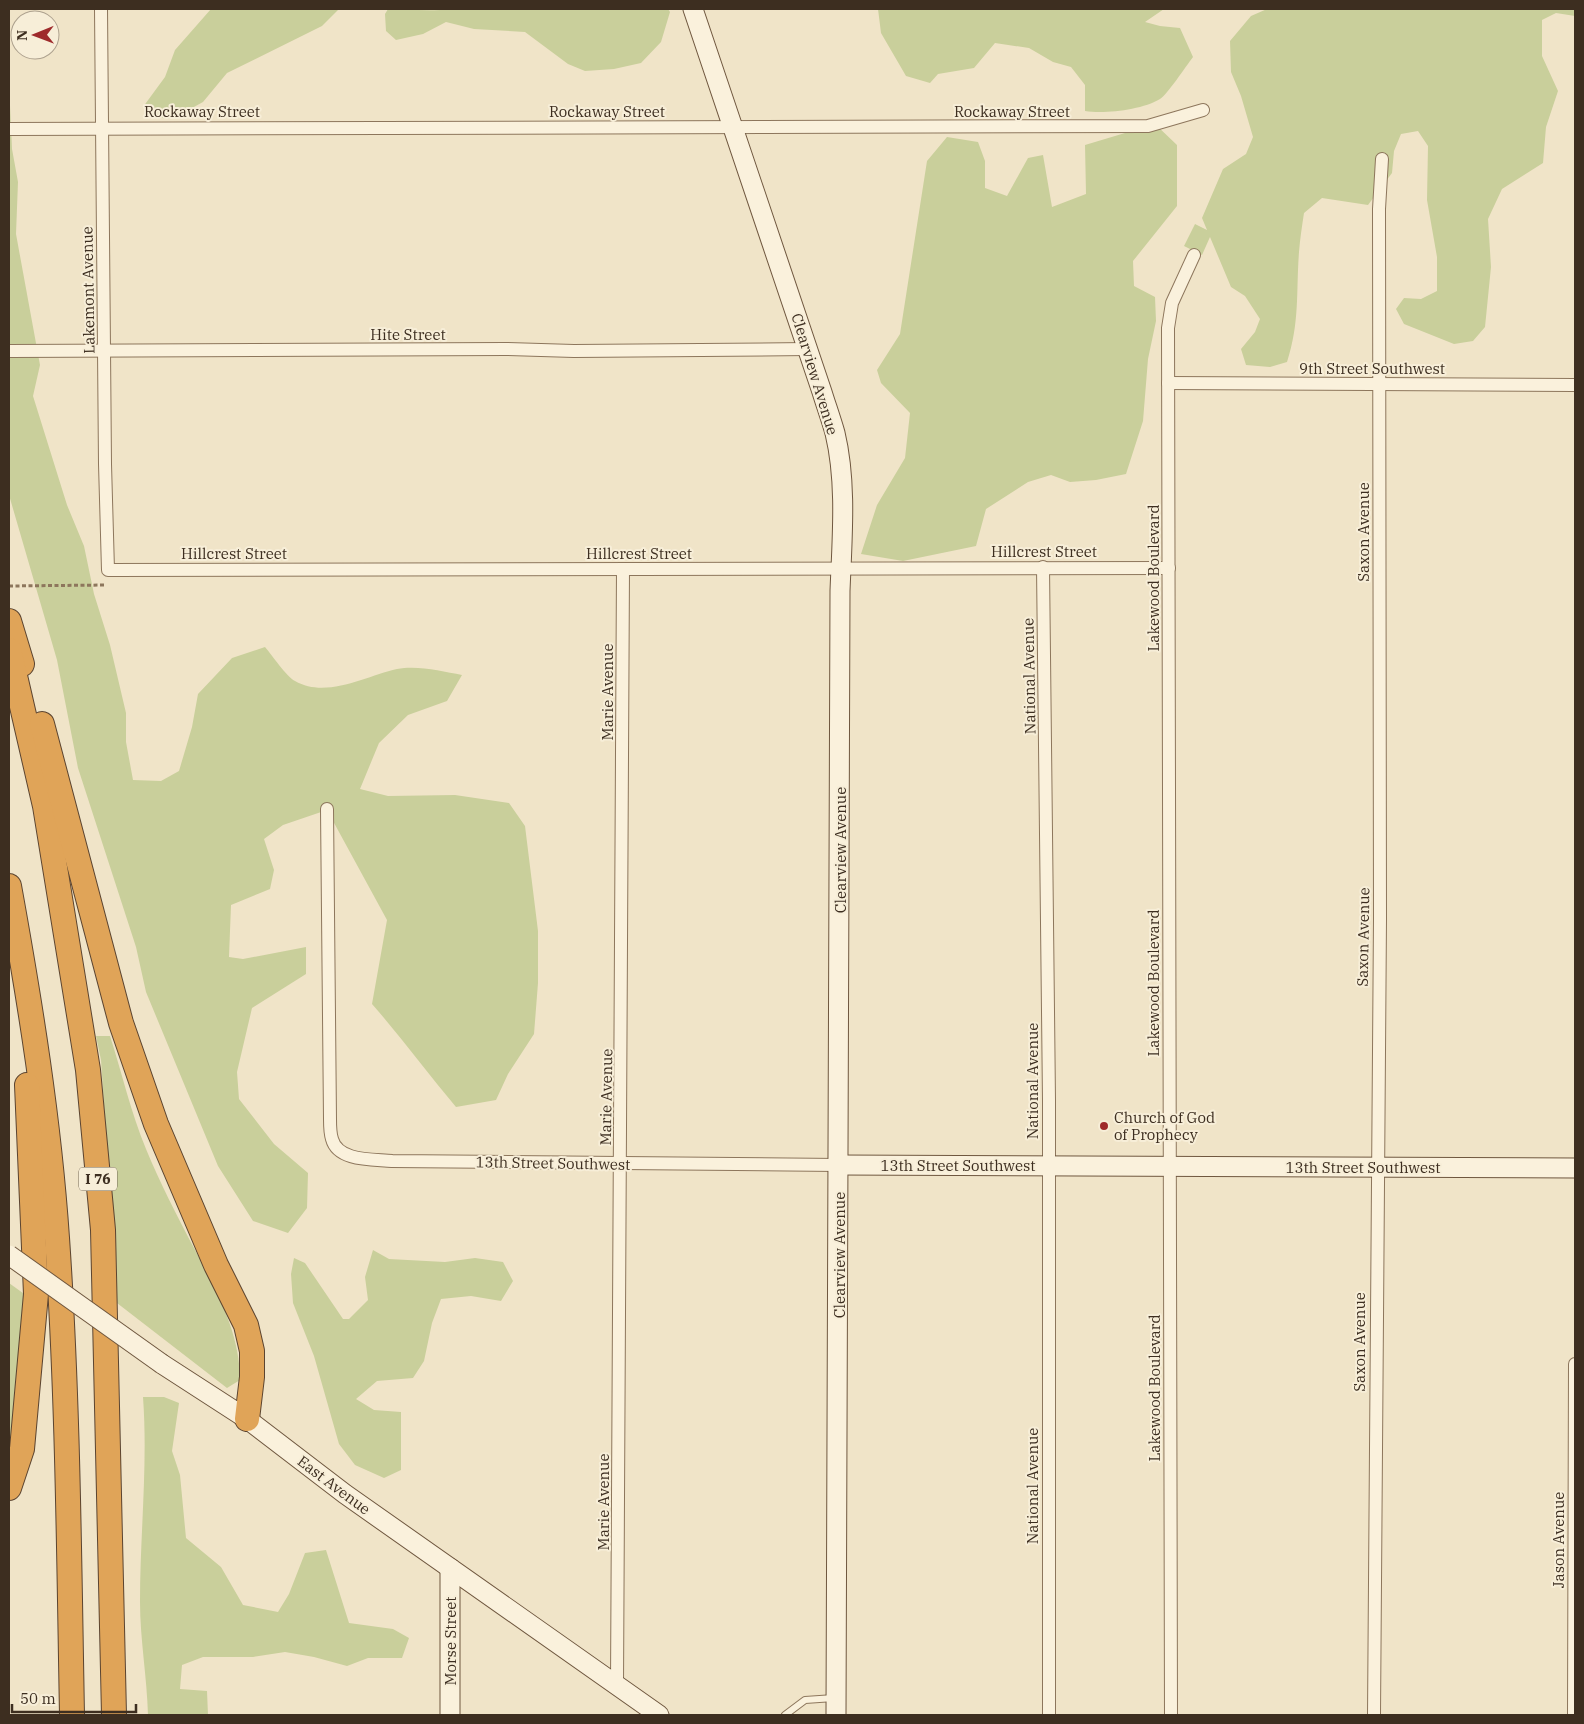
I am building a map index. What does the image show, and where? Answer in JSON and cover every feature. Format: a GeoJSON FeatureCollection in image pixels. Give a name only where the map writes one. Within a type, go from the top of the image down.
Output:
{"type":"FeatureCollection","features":[{"type":"Feature","properties":{"kind":"highway"},"geometry":{"type":"LineString","coordinates":[[9,621],[45,735],[121,1023],[156,1124],[216,1265],[246,1324],[252,1351],[252,1377],[247,1419]]}},
{"type":"Feature","properties":{"kind":"highway","name":"I 76"},"geometry":{"type":"LineString","coordinates":[[9,650],[45,806],[88,1070],[103,1230],[114,1715]]}},
{"type":"Feature","properties":{"kind":"highway"},"geometry":{"type":"LineString","coordinates":[[9,886],[39,1066],[57,1236],[65,1379],[72,1715]]}},
{"type":"Feature","properties":{"kind":"highway"},"geometry":{"type":"LineString","coordinates":[[9,1488],[22,1449],[36,1294],[19,943]]}},
{"type":"Feature","properties":{"kind":"street","name":"Lakemont Avenue"},"geometry":{"type":"LineString","coordinates":[[101,9],[108,570]]}},
{"type":"Feature","properties":{"kind":"street","name":"Clearview Avenue"},"geometry":{"type":"LineString","coordinates":[[693,9],[835,434],[840,475],[842,544],[836,1707]]}},
{"type":"Feature","properties":{"kind":"street","name":"Rockaway Street"},"geometry":{"type":"LineString","coordinates":[[9,129],[102,127],[732,128],[1148,126],[1203,110]]}},
{"type":"Feature","properties":{"kind":"street","name":"Saxon Avenue"},"geometry":{"type":"LineString","coordinates":[[1374,1715],[1376,1167],[1380,919],[1380,209],[1382,159]]}},
{"type":"Feature","properties":{"kind":"street","name":"Lakewood Boulevard"},"geometry":{"type":"LineString","coordinates":[[1171,1715],[1168,328],[1172,303],[1194,255]]}},
{"type":"Feature","properties":{"kind":"street","name":"Hite Street"},"geometry":{"type":"LineString","coordinates":[[9,351],[808,349]]}},
{"type":"Feature","properties":{"kind":"street","name":"9th Street Southwest"},"geometry":{"type":"LineString","coordinates":[[1168,383],[1575,385]]}},
{"type":"Feature","properties":{"kind":"street","name":"National Avenue"},"geometry":{"type":"LineString","coordinates":[[1043,567],[1047,804],[1049,1715]]}},
{"type":"Feature","properties":{"kind":"street","name":"Hillcrest Street"},"geometry":{"type":"LineString","coordinates":[[108,570],[1169,568]]}},
{"type":"Feature","properties":{"kind":"street","name":"Marie Avenue"},"geometry":{"type":"LineString","coordinates":[[618,1686],[623,569]]}},
{"type":"Feature","properties":{"kind":"street","name":"13th Street Southwest"},"geometry":{"type":"LineString","coordinates":[[327,809],[330,1119],[332,1139],[341,1152],[356,1157],[392,1161],[621,1164],[1575,1168]]}},
{"type":"Feature","properties":{"kind":"street","name":"East Avenue"},"geometry":{"type":"LineString","coordinates":[[9,1255],[162,1364],[247,1419],[345,1494],[659,1715]]}},
{"type":"Feature","properties":{"kind":"street","name":"Jason Avenue"},"geometry":{"type":"LineString","coordinates":[[1574,1715],[1575,1364]]}},
{"type":"Feature","properties":{"kind":"street","name":"Morse Street"},"geometry":{"type":"LineString","coordinates":[[450,1568],[450,1715]]}},
{"type":"Feature","properties":{"kind":"lane"},"geometry":{"type":"LineString","coordinates":[[785,1715],[805,1700],[836,1707]]}},
{"type":"Feature","properties":{"kind":"path"},"geometry":{"type":"LineString","coordinates":[[9,586],[108,585],[108,570]]}},
{"type":"Feature","properties":{"kind":"green space"},"geometry":{"type":"Polygon","coordinates":[[[211,9],[338,10],[322,26],[227,73],[203,102],[172,119],[152,117],[143,107],[165,77],[175,50],[211,9]]]}},
{"type":"Feature","properties":{"kind":"green space"},"geometry":{"type":"Polygon","coordinates":[[[388,9],[668,9],[670,12],[661,42],[641,63],[614,69],[585,71],[568,64],[525,32],[474,29],[446,22],[423,34],[396,40],[386,31],[385,14],[388,9]]]}},
{"type":"Feature","properties":{"kind":"green space"},"geometry":{"type":"Polygon","coordinates":[[[878,9],[1164,9],[1145,22],[1180,28],[1193,57],[1167,92],[1160,99],[1152,103],[1123,110],[1085,111],[1085,85],[1071,67],[1053,62],[1029,48],[995,43],[974,68],[938,74],[930,83],[906,76],[881,33],[878,9]]]}},
{"type":"Feature","properties":{"kind":"green space"},"geometry":{"type":"Polygon","coordinates":[[[1267,9],[1575,9],[1575,16],[1556,13],[1542,20],[1542,56],[1558,91],[1546,127],[1543,163],[1502,189],[1488,219],[1491,267],[1485,327],[1473,341],[1454,344],[1404,324],[1396,309],[1404,298],[1421,299],[1437,291],[1437,257],[1427,200],[1428,146],[1418,131],[1401,134],[1394,151],[1392,173],[1368,205],[1322,198],[1304,213],[1300,237],[1296,320],[1287,362],[1270,367],[1246,365],[1241,349],[1255,332],[1260,319],[1245,296],[1231,287],[1210,237],[1202,255],[1184,246],[1195,224],[1207,230],[1202,218],[1223,169],[1246,154],[1253,137],[1241,96],[1231,72],[1230,41],[1251,16],[1267,9]]]}},
{"type":"Feature","properties":{"kind":"green space"},"geometry":{"type":"Polygon","coordinates":[[[9,84],[12,149],[18,182],[16,234],[40,365],[33,396],[67,505],[84,546],[94,594],[110,645],[126,713],[126,742],[133,780],[161,781],[179,771],[192,727],[198,694],[232,658],[265,647],[283,670],[295,681],[307,686],[320,688],[346,684],[405,668],[430,669],[462,675],[447,701],[408,715],[379,743],[360,789],[388,796],[455,795],[509,803],[525,826],[538,931],[538,983],[534,1034],[508,1074],[496,1100],[456,1107],[372,1004],[387,920],[327,810],[283,825],[264,839],[274,870],[270,889],[231,905],[229,957],[243,959],[306,947],[306,974],[252,1008],[237,1072],[239,1099],[274,1144],[308,1173],[307,1208],[288,1233],[253,1221],[218,1166],[146,992],[136,947],[78,768],[57,660],[9,495],[9,84]]]}},
{"type":"Feature","properties":{"kind":"green space"},"geometry":{"type":"Polygon","coordinates":[[[1155,124],[1177,145],[1177,206],[1133,261],[1134,286],[1155,297],[1156,321],[1148,359],[1143,421],[1126,474],[1096,480],[1070,482],[1051,475],[1028,482],[986,509],[976,546],[903,561],[861,554],[877,505],[905,458],[910,413],[881,383],[877,370],[900,334],[927,161],[947,137],[978,142],[985,161],[985,188],[1007,196],[1028,158],[1043,155],[1052,207],[1086,194],[1085,145],[1155,124]]]}},
{"type":"Feature","properties":{"kind":"green space"},"geometry":{"type":"Polygon","coordinates":[[[96,1036],[110,1036],[131,1107],[146,1149],[210,1280],[231,1328],[239,1362],[240,1380],[227,1388],[117,1303],[101,1060],[96,1036]]]}},
{"type":"Feature","properties":{"kind":"green space"},"geometry":{"type":"Polygon","coordinates":[[[373,1250],[389,1259],[445,1262],[475,1258],[503,1262],[513,1281],[501,1301],[471,1296],[441,1299],[432,1323],[424,1361],[413,1378],[377,1381],[356,1399],[374,1410],[401,1412],[401,1470],[384,1478],[355,1465],[339,1444],[314,1356],[293,1303],[291,1274],[294,1258],[305,1263],[343,1319],[349,1319],[368,1300],[365,1277],[373,1250]]]}},
{"type":"Feature","properties":{"kind":"green space"},"geometry":{"type":"Polygon","coordinates":[[[9,1283],[27,1296],[24,1375],[9,1457],[9,1283]]]}},
{"type":"Feature","properties":{"kind":"green space"},"geometry":{"type":"Polygon","coordinates":[[[143,1397],[164,1397],[179,1403],[172,1451],[180,1475],[186,1538],[221,1567],[243,1605],[278,1612],[289,1594],[305,1553],[326,1550],[349,1623],[393,1629],[409,1638],[402,1658],[368,1658],[347,1666],[314,1657],[285,1652],[253,1657],[203,1657],[182,1665],[180,1689],[207,1691],[208,1715],[148,1715],[140,1602],[145,1448],[143,1397]]]}},
{"type":"Feature","properties":{"kind":"place","name":"Church of God of Prophecy"},"geometry":{"type":"Point","coordinates":[1104,1126]}}]}
